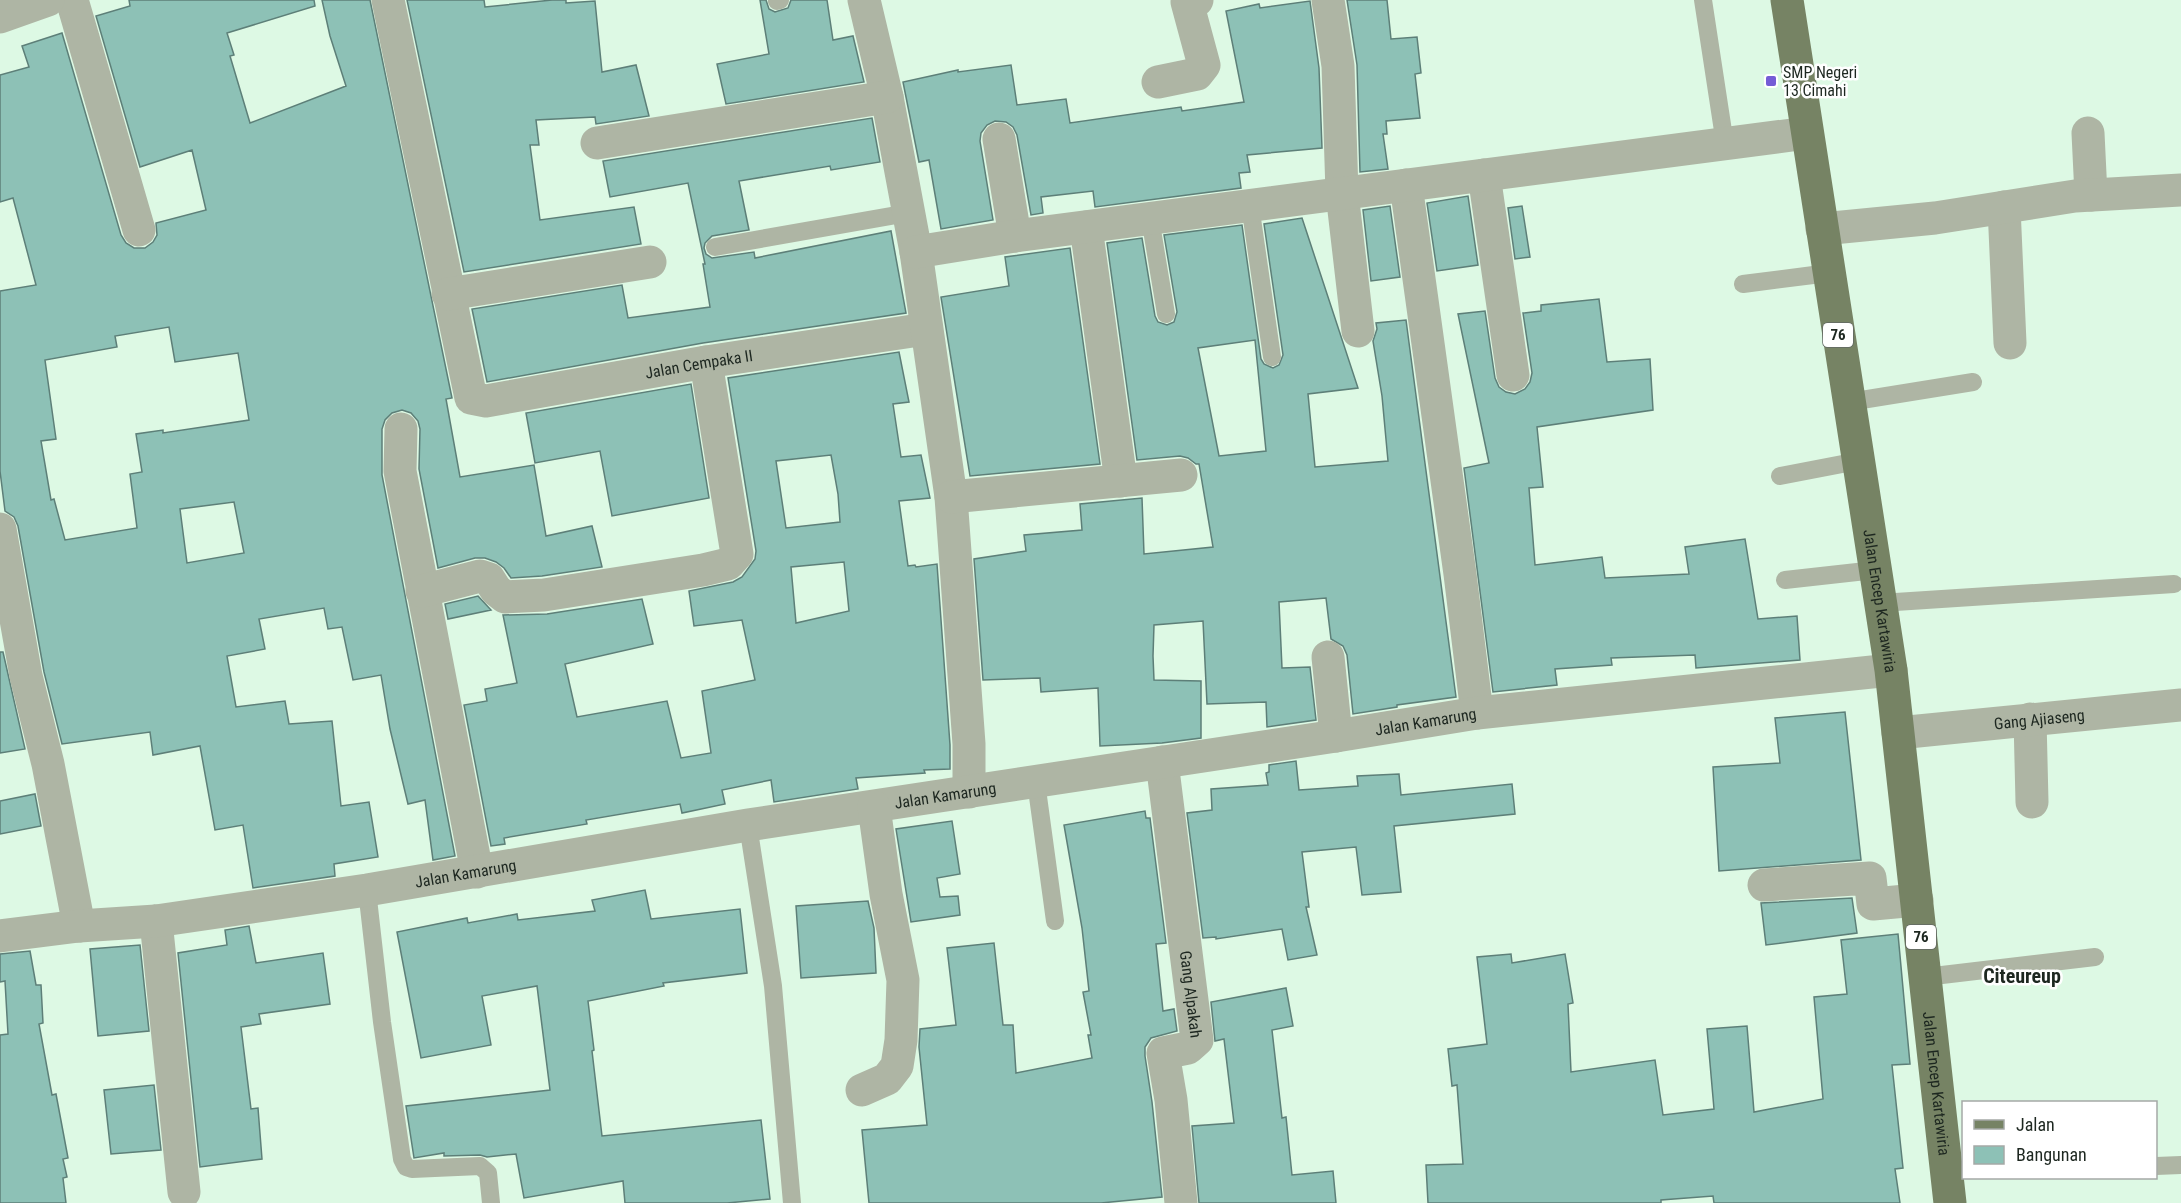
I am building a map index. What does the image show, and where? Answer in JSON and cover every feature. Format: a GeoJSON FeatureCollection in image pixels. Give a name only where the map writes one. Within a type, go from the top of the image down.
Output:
{"type":"FeatureCollection","features":[{"type":"Feature","properties":{"kind":"main road","name":"Jalan Encep Kartawiria"},"geometry":{"type":"LineString","coordinates":[[1786,0],[1891,670],[1925,977],[1954,1186]]}},
{"type":"Feature","properties":{"kind":"street"},"geometry":{"type":"LineString","coordinates":[[0,17],[48,0]]}},
{"type":"Feature","properties":{"kind":"street"},"geometry":{"type":"LineString","coordinates":[[72,0],[140,230]]}},
{"type":"Feature","properties":{"kind":"street"},"geometry":{"type":"LineString","coordinates":[[388,0],[448,294],[650,262]]}},
{"type":"Feature","properties":{"kind":"street"},"geometry":{"type":"LineString","coordinates":[[864,0],[887,97],[916,252],[951,497],[969,744],[969,792]]}},
{"type":"Feature","properties":{"kind":"street"},"geometry":{"type":"LineString","coordinates":[[1328,0],[1338,66],[1342,193],[1358,331]]}},
{"type":"Feature","properties":{"kind":"street"},"geometry":{"type":"LineString","coordinates":[[1158,82],[1197,74],[1204,65],[1190,1]]}},
{"type":"Feature","properties":{"kind":"street"},"geometry":{"type":"LineString","coordinates":[[597,143],[887,97]]}},
{"type":"Feature","properties":{"kind":"street"},"geometry":{"type":"LineString","coordinates":[[916,252],[1015,236],[1807,133]]}},
{"type":"Feature","properties":{"kind":"street"},"geometry":{"type":"LineString","coordinates":[[2088,133],[2091,195]]}},
{"type":"Feature","properties":{"kind":"street"},"geometry":{"type":"LineString","coordinates":[[999,139],[1015,236]]}},
{"type":"Feature","properties":{"kind":"street"},"geometry":{"type":"LineString","coordinates":[[1484,175],[1513,375]]}},
{"type":"Feature","properties":{"kind":"street"},"geometry":{"type":"LineString","coordinates":[[1406,185],[1459,562],[1477,713]]}},
{"type":"Feature","properties":{"kind":"street"},"geometry":{"type":"LineString","coordinates":[[1822,229],[1935,218],[2091,195],[2181,190]]}},
{"type":"Feature","properties":{"kind":"street"},"geometry":{"type":"LineString","coordinates":[[2004,207],[2010,343]]}},
{"type":"Feature","properties":{"kind":"street"},"geometry":{"type":"LineString","coordinates":[[1086,227],[1121,481]]}},
{"type":"Feature","properties":{"kind":"street","name":"Jalan Cempaka II"},"geometry":{"type":"LineString","coordinates":[[448,294],[471,398],[486,401],[706,362],[926,329]]}},
{"type":"Feature","properties":{"kind":"street"},"geometry":{"type":"LineString","coordinates":[[422,591],[480,576],[489,579],[496,590],[505,597],[544,595],[728,564],[737,554],[706,362]]}},
{"type":"Feature","properties":{"kind":"street"},"geometry":{"type":"LineString","coordinates":[[401,429],[400,471],[477,872]]}},
{"type":"Feature","properties":{"kind":"street"},"geometry":{"type":"LineString","coordinates":[[951,497],[1181,475]]}},
{"type":"Feature","properties":{"kind":"street"},"geometry":{"type":"LineString","coordinates":[[0,529],[26,676],[48,764],[79,926]]}},
{"type":"Feature","properties":{"kind":"street"},"geometry":{"type":"LineString","coordinates":[[1328,657],[1336,736]]}},
{"type":"Feature","properties":{"kind":"street","name":"Jalan Kamarung"},"geometry":{"type":"LineString","coordinates":[[0,936],[79,926],[156,921],[367,890],[748,825],[1477,713],[1891,670]]}},
{"type":"Feature","properties":{"kind":"street","name":"Gang Ajiaseng"},"geometry":{"type":"LineString","coordinates":[[1898,733],[2181,705]]}},
{"type":"Feature","properties":{"kind":"street"},"geometry":{"type":"LineString","coordinates":[[2030,719],[2032,802]]}},
{"type":"Feature","properties":{"kind":"street","name":"Gang Alpakah"},"geometry":{"type":"LineString","coordinates":[[1162,762],[1197,1040],[1188,1048],[1163,1053],[1171,1100],[1181,1203]]}},
{"type":"Feature","properties":{"kind":"street"},"geometry":{"type":"LineString","coordinates":[[862,1090],[886,1079],[897,1066],[901,1040],[903,980],[886,894],[874,807]]}},
{"type":"Feature","properties":{"kind":"street"},"geometry":{"type":"LineString","coordinates":[[1764,885],[1870,878],[1873,904],[1917,900]]}},
{"type":"Feature","properties":{"kind":"street"},"geometry":{"type":"LineString","coordinates":[[156,921],[184,1192]]}},
{"type":"Feature","properties":{"kind":"lane"},"geometry":{"type":"LineString","coordinates":[[1703,0],[1725,144]]}},
{"type":"Feature","properties":{"kind":"lane"},"geometry":{"type":"LineString","coordinates":[[1250,205],[1272,357]]}},
{"type":"Feature","properties":{"kind":"lane"},"geometry":{"type":"LineString","coordinates":[[715,246],[908,213]]}},
{"type":"Feature","properties":{"kind":"lane"},"geometry":{"type":"LineString","coordinates":[[1150,218],[1166,314]]}},
{"type":"Feature","properties":{"kind":"lane"},"geometry":{"type":"LineString","coordinates":[[1743,284],[1828,273]]}},
{"type":"Feature","properties":{"kind":"lane"},"geometry":{"type":"LineString","coordinates":[[1849,402],[1973,382]]}},
{"type":"Feature","properties":{"kind":"lane"},"geometry":{"type":"LineString","coordinates":[[1780,476],[1858,461]]}},
{"type":"Feature","properties":{"kind":"lane"},"geometry":{"type":"LineString","coordinates":[[1785,580],[1875,570]]}},
{"type":"Feature","properties":{"kind":"lane"},"geometry":{"type":"LineString","coordinates":[[1880,603],[2174,584]]}},
{"type":"Feature","properties":{"kind":"lane"},"geometry":{"type":"LineString","coordinates":[[1036,782],[1056,921]]}},
{"type":"Feature","properties":{"kind":"lane"},"geometry":{"type":"LineString","coordinates":[[748,825],[773,986],[792,1203]]}},
{"type":"Feature","properties":{"kind":"lane"},"geometry":{"type":"LineString","coordinates":[[367,890],[382,1022],[402,1159],[406,1167],[412,1169],[480,1166],[488,1173],[491,1203]]}},
{"type":"Feature","properties":{"kind":"lane"},"geometry":{"type":"LineString","coordinates":[[1925,977],[2095,957]]}},
{"type":"Feature","properties":{"kind":"lane"},"geometry":{"type":"LineString","coordinates":[[2157,1166],[2181,1165]]}},
{"type":"Feature","properties":{"kind":"building"},"geometry":{"type":"Polygon","coordinates":[[[129,0],[314,0],[315,6],[227,33],[234,55],[230,56],[250,123],[346,86],[330,36],[322,0],[370,0],[452,398],[446,399],[460,477],[534,465],[546,536],[592,526],[602,567],[511,578],[504,568],[485,558],[475,558],[438,568],[419,469],[420,429],[418,421],[411,413],[402,410],[392,413],[385,420],[382,429],[382,475],[455,856],[433,860],[425,800],[408,804],[390,729],[381,675],[353,680],[342,627],[328,629],[324,608],[259,619],[265,649],[227,656],[236,707],[285,701],[289,724],[332,721],[341,806],[369,802],[378,857],[334,864],[335,876],[253,888],[243,825],[215,830],[200,746],[153,755],[150,732],[62,744],[44,672],[18,526],[14,517],[5,511],[0,471],[0,291],[36,285],[13,198],[0,202],[0,75],[29,67],[22,46],[62,33],[121,235],[126,243],[134,248],[145,248],[153,242],[157,235],[156,223],[206,210],[192,150],[140,167],[96,16],[130,6],[129,0]],[[169,327],[115,336],[117,347],[45,360],[56,439],[41,441],[51,500],[54,499],[65,540],[137,528],[130,474],[142,472],[136,434],[163,430],[163,433],[249,420],[238,353],[175,362],[169,327]],[[234,502],[180,509],[187,563],[244,553],[234,502]]]}},
{"type":"Feature","properties":{"kind":"building"},"geometry":{"type":"Polygon","coordinates":[[[407,0],[484,0],[485,7],[552,0],[566,0],[566,3],[595,1],[602,72],[636,65],[649,116],[596,124],[595,117],[536,120],[539,145],[530,145],[540,220],[634,207],[641,244],[464,272],[407,0]]]}},
{"type":"Feature","properties":{"kind":"building"},"geometry":{"type":"Polygon","coordinates":[[[760,0],[766,0],[769,9],[775,12],[788,8],[791,0],[827,0],[833,40],[853,36],[864,82],[726,104],[717,64],[769,54],[760,0]]]}},
{"type":"Feature","properties":{"kind":"building"},"geometry":{"type":"Polygon","coordinates":[[[1347,0],[1387,0],[1391,39],[1417,37],[1421,73],[1415,74],[1420,118],[1386,121],[1387,134],[1383,134],[1388,169],[1360,172],[1357,65],[1347,0]]]}},
{"type":"Feature","properties":{"kind":"building"},"geometry":{"type":"Polygon","coordinates":[[[1310,1],[1319,68],[1322,148],[1247,155],[1250,172],[1239,173],[1241,188],[1095,207],[1093,191],[1041,197],[1043,213],[1031,215],[1017,135],[1013,127],[1006,122],[995,121],[987,125],[981,133],[980,141],[993,220],[941,229],[929,160],[919,162],[903,82],[958,70],[958,72],[1011,65],[1017,105],[1066,99],[1070,123],[1181,107],[1182,111],[1244,102],[1226,11],[1259,4],[1260,8],[1310,1]]]}},
{"type":"Feature","properties":{"kind":"building"},"geometry":{"type":"Polygon","coordinates":[[[872,118],[880,162],[831,170],[830,166],[739,181],[749,230],[712,236],[705,243],[704,248],[706,254],[712,258],[754,252],[755,258],[891,231],[906,313],[703,343],[487,382],[472,309],[622,285],[628,318],[710,307],[703,264],[705,264],[688,183],[610,197],[603,161],[872,118]]]}},
{"type":"Feature","properties":{"kind":"building"},"geometry":{"type":"Polygon","coordinates":[[[1468,196],[1478,265],[1437,271],[1427,203],[1468,196]]]}},
{"type":"Feature","properties":{"kind":"building"},"geometry":{"type":"Polygon","coordinates":[[[1390,206],[1400,277],[1371,281],[1363,210],[1390,206]]]}},
{"type":"Feature","properties":{"kind":"building"},"geometry":{"type":"Polygon","coordinates":[[[1522,206],[1530,257],[1515,259],[1508,208],[1522,206]]]}},
{"type":"Feature","properties":{"kind":"building"},"geometry":{"type":"Polygon","coordinates":[[[1302,218],[1358,388],[1308,394],[1315,467],[1388,461],[1382,396],[1373,341],[1377,329],[1376,323],[1406,320],[1456,697],[1353,714],[1347,655],[1343,646],[1331,639],[1326,598],[1279,602],[1282,668],[1310,667],[1316,720],[1267,727],[1266,702],[1207,704],[1203,621],[1154,625],[1154,680],[1201,681],[1201,738],[1162,743],[1100,746],[1098,688],[1041,692],[1040,678],[983,680],[974,559],[1026,551],[1024,535],[1082,530],[1080,504],[1142,498],[1144,554],[1213,547],[1199,464],[1180,456],[1137,460],[1107,243],[1142,238],[1155,316],[1158,322],[1167,325],[1174,322],[1177,312],[1164,235],[1242,225],[1261,359],[1264,364],[1273,368],[1279,365],[1283,355],[1264,224],[1302,218]],[[1255,340],[1198,348],[1219,456],[1266,451],[1255,340]]]}},
{"type":"Feature","properties":{"kind":"building"},"geometry":{"type":"Polygon","coordinates":[[[1070,248],[1100,464],[970,476],[941,297],[1009,286],[1005,257],[1070,248]]]}},
{"type":"Feature","properties":{"kind":"building"},"geometry":{"type":"Polygon","coordinates":[[[1599,299],[1607,362],[1650,359],[1653,410],[1537,427],[1543,487],[1529,488],[1535,565],[1602,557],[1605,578],[1689,574],[1685,547],[1745,539],[1758,619],[1797,616],[1800,660],[1696,668],[1695,655],[1611,658],[1612,665],[1555,669],[1557,685],[1493,692],[1464,468],[1489,463],[1458,314],[1485,311],[1495,378],[1499,387],[1515,394],[1525,389],[1532,373],[1523,313],[1541,311],[1541,305],[1599,299]]]}},
{"type":"Feature","properties":{"kind":"building"},"geometry":{"type":"Polygon","coordinates":[[[899,352],[909,402],[893,404],[901,457],[921,455],[930,498],[899,501],[908,566],[937,564],[950,769],[856,778],[858,789],[774,802],[771,780],[722,790],[725,804],[682,813],[680,804],[586,820],[587,824],[504,838],[505,844],[491,846],[464,705],[487,701],[485,689],[517,683],[503,615],[547,614],[642,599],[653,644],[565,664],[577,717],[667,701],[681,758],[711,753],[702,691],[755,680],[742,620],[694,626],[689,591],[733,582],[742,577],[755,559],[756,551],[728,378],[899,352]],[[831,455],[776,461],[786,528],[840,522],[831,455]],[[844,562],[791,567],[796,623],[849,611],[844,562]]]}},
{"type":"Feature","properties":{"kind":"building"},"geometry":{"type":"Polygon","coordinates":[[[691,384],[709,498],[612,516],[600,451],[535,463],[526,413],[691,384]]]}},
{"type":"Feature","properties":{"kind":"building"},"geometry":{"type":"Polygon","coordinates":[[[478,596],[491,610],[448,619],[445,604],[478,596]]]}},
{"type":"Feature","properties":{"kind":"building"},"geometry":{"type":"Polygon","coordinates":[[[0,652],[3,652],[25,749],[0,753],[0,652]]]}},
{"type":"Feature","properties":{"kind":"building"},"geometry":{"type":"Polygon","coordinates":[[[1845,712],[1861,860],[1719,871],[1713,767],[1780,763],[1775,718],[1845,712]]]}},
{"type":"Feature","properties":{"kind":"building"},"geometry":{"type":"Polygon","coordinates":[[[1296,761],[1299,790],[1358,786],[1357,776],[1399,774],[1401,795],[1512,784],[1515,814],[1394,826],[1401,892],[1362,895],[1356,847],[1302,852],[1309,907],[1306,907],[1317,955],[1288,960],[1282,929],[1216,939],[1216,937],[1203,938],[1187,813],[1212,810],[1211,789],[1268,785],[1266,773],[1269,772],[1269,765],[1296,761]]]}},
{"type":"Feature","properties":{"kind":"building"},"geometry":{"type":"Polygon","coordinates":[[[35,794],[41,826],[0,834],[0,801],[35,794]]]}},
{"type":"Feature","properties":{"kind":"building"},"geometry":{"type":"Polygon","coordinates":[[[1145,811],[1146,818],[1150,818],[1166,943],[1156,944],[1163,1011],[1174,1009],[1177,1031],[1151,1038],[1145,1047],[1162,1197],[1101,1203],[869,1203],[862,1130],[927,1125],[919,1047],[920,1029],[956,1025],[947,948],[994,943],[1003,1025],[1013,1025],[1016,1073],[1092,1058],[1088,1035],[1091,1035],[1083,992],[1089,991],[1082,928],[1064,825],[1145,811]]]}},
{"type":"Feature","properties":{"kind":"building"},"geometry":{"type":"Polygon","coordinates":[[[952,821],[960,874],[937,878],[940,897],[958,896],[960,915],[911,922],[896,829],[952,821]]]}},
{"type":"Feature","properties":{"kind":"building"},"geometry":{"type":"Polygon","coordinates":[[[645,890],[651,919],[740,909],[747,973],[663,983],[664,986],[588,1001],[602,1136],[761,1120],[770,1199],[727,1203],[625,1203],[623,1181],[524,1198],[516,1154],[487,1157],[480,1155],[444,1156],[444,1153],[414,1158],[406,1106],[550,1090],[537,986],[482,996],[491,1045],[421,1058],[397,932],[467,918],[468,923],[517,914],[518,920],[595,911],[592,900],[645,890]]]}},
{"type":"Feature","properties":{"kind":"building"},"geometry":{"type":"Polygon","coordinates":[[[1852,898],[1857,933],[1766,945],[1761,903],[1852,898]]]}},
{"type":"Feature","properties":{"kind":"building"},"geometry":{"type":"Polygon","coordinates":[[[868,901],[874,928],[876,973],[801,978],[796,906],[868,901]]]}},
{"type":"Feature","properties":{"kind":"building"},"geometry":{"type":"Polygon","coordinates":[[[249,926],[256,963],[323,953],[330,1004],[259,1014],[261,1024],[241,1027],[251,1109],[258,1108],[262,1159],[200,1167],[178,953],[227,945],[225,930],[249,926]]]}},
{"type":"Feature","properties":{"kind":"building"},"geometry":{"type":"Polygon","coordinates":[[[1898,934],[1910,1064],[1892,1065],[1903,1168],[1895,1169],[1900,1203],[1714,1203],[1713,1196],[1661,1200],[1661,1203],[1428,1203],[1426,1165],[1463,1164],[1457,1085],[1452,1086],[1448,1049],[1487,1044],[1477,957],[1511,954],[1512,963],[1565,954],[1573,1003],[1568,1004],[1571,1072],[1655,1060],[1663,1115],[1714,1109],[1707,1029],[1747,1026],[1754,1112],[1823,1099],[1814,997],[1847,994],[1841,940],[1898,934]]]}},
{"type":"Feature","properties":{"kind":"building"},"geometry":{"type":"Polygon","coordinates":[[[140,945],[149,1031],[98,1036],[90,949],[140,945]]]}},
{"type":"Feature","properties":{"kind":"building"},"geometry":{"type":"Polygon","coordinates":[[[30,951],[36,985],[41,985],[43,1023],[39,1024],[52,1095],[56,1094],[68,1158],[63,1159],[67,1177],[63,1178],[66,1203],[0,1203],[0,1035],[8,1034],[5,981],[0,982],[0,954],[30,951]]]}},
{"type":"Feature","properties":{"kind":"building"},"geometry":{"type":"Polygon","coordinates":[[[1286,988],[1293,1026],[1272,1030],[1282,1118],[1286,1117],[1292,1175],[1333,1171],[1336,1203],[1199,1203],[1192,1126],[1234,1123],[1224,1039],[1215,1041],[1211,1002],[1286,988]]]}},
{"type":"Feature","properties":{"kind":"building"},"geometry":{"type":"Polygon","coordinates":[[[154,1085],[161,1150],[111,1154],[104,1090],[154,1085]]]}},
{"type":"Feature","properties":{"kind":"place","name":"SMP Negeri 13 Cimahi"},"geometry":{"type":"Point","coordinates":[1771,81]}},
{"type":"Feature","properties":{"kind":"district","name":"Citeureup"},"geometry":{"type":"Point","coordinates":[2022,976]}}]}
